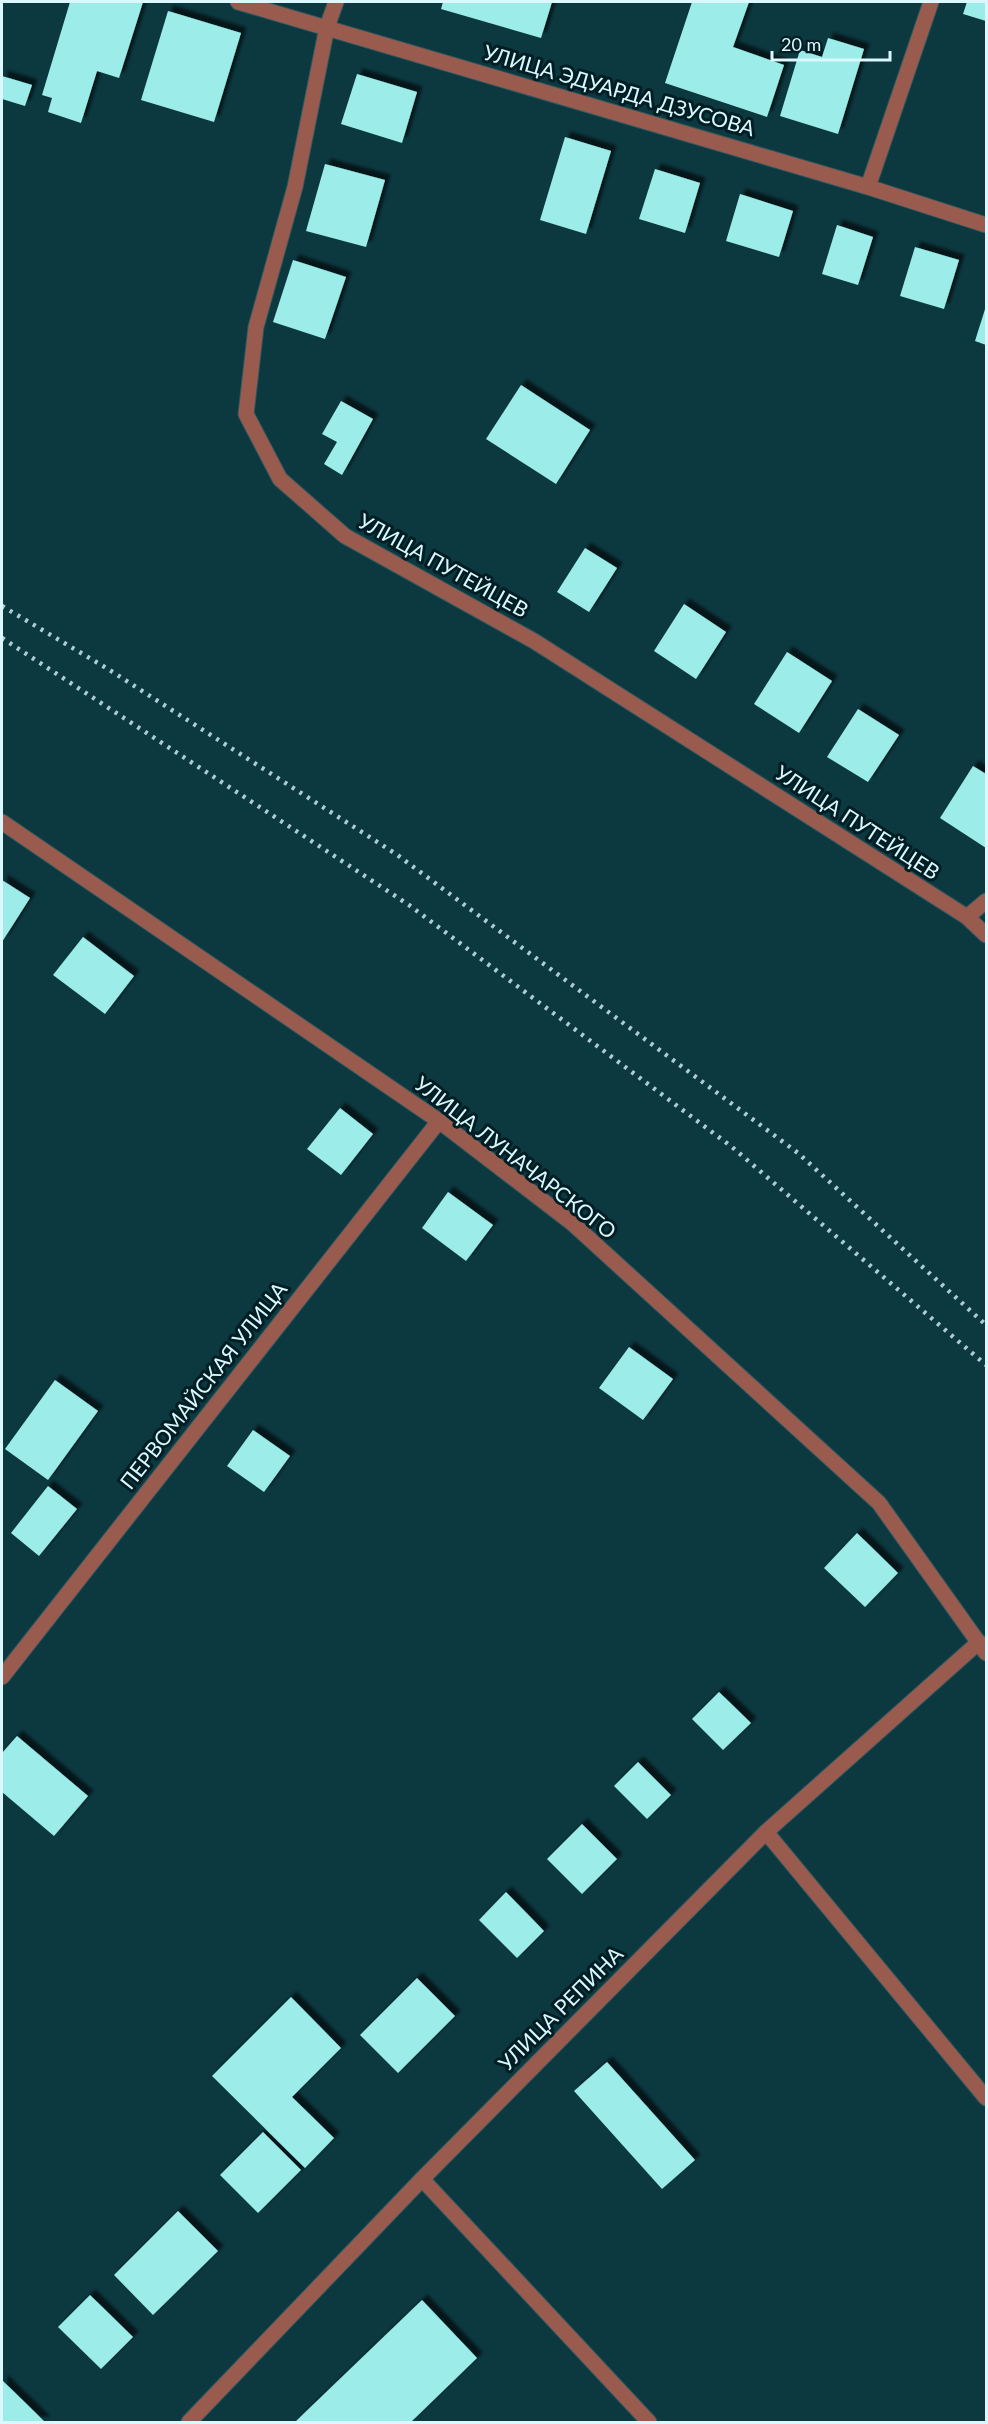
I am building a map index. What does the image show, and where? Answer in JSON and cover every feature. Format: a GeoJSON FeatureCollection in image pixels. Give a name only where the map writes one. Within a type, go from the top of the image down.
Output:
{"type":"FeatureCollection","features":[{"type":"Feature","properties":{"kind":"street","name":"УЛИЦА ЭДУАРДА ДЗУСОВА"},"geometry":{"type":"LineString","coordinates":[[238,2],[868,187],[987,225]]}},
{"type":"Feature","properties":{"kind":"street","name":"УЛИЦА ПУТЕЙЦЕВ"},"geometry":{"type":"LineString","coordinates":[[336,2],[327,27],[295,187],[256,327],[246,414],[280,479],[345,536],[534,641],[967,917],[987,935]]}},
{"type":"Feature","properties":{"kind":"street"},"geometry":{"type":"LineString","coordinates":[[868,187],[931,2]]}},
{"type":"Feature","properties":{"kind":"street","name":"УЛИЦА ЛУНАЧАРСКОГО"},"geometry":{"type":"LineString","coordinates":[[2,822],[439,1121],[572,1223],[879,1503],[983,1648]]}},
{"type":"Feature","properties":{"kind":"street"},"geometry":{"type":"LineString","coordinates":[[967,917],[987,901]]}},
{"type":"Feature","properties":{"kind":"street","name":"ПЕРВОМАЙСКАЯ УЛИЦА"},"geometry":{"type":"LineString","coordinates":[[2,1677],[439,1121]]}},
{"type":"Feature","properties":{"kind":"street","name":"УЛИЦА РЕПИНА"},"geometry":{"type":"LineString","coordinates":[[189,2422],[422,2179],[766,1832],[983,1648]]}},
{"type":"Feature","properties":{"kind":"street"},"geometry":{"type":"LineString","coordinates":[[766,1832],[987,2098]]}},
{"type":"Feature","properties":{"kind":"street"},"geometry":{"type":"LineString","coordinates":[[422,2179],[649,2422]]}},
{"type":"Feature","properties":{"kind":"building"},"geometry":{"type":"Polygon","coordinates":[[[70,2],[143,2],[119,78],[97,71],[81,123],[48,112],[52,98],[42,95],[70,2]]]}},
{"type":"Feature","properties":{"kind":"building"},"geometry":{"type":"Polygon","coordinates":[[[443,2],[552,2],[541,38],[441,9],[443,2]]]}},
{"type":"Feature","properties":{"kind":"building"},"geometry":{"type":"Polygon","coordinates":[[[692,2],[749,2],[733,47],[784,65],[767,117],[665,83],[692,2]]]}},
{"type":"Feature","properties":{"kind":"building"},"geometry":{"type":"Polygon","coordinates":[[[967,2],[986,2],[986,21],[963,14],[967,2]]]}},
{"type":"Feature","properties":{"kind":"building"},"geometry":{"type":"Polygon","coordinates":[[[168,11],[241,33],[214,122],[141,100],[168,11]]]}},
{"type":"Feature","properties":{"kind":"building"},"geometry":{"type":"Polygon","coordinates":[[[828,38],[864,49],[838,134],[780,116],[800,50],[822,57],[828,38]]]}},
{"type":"Feature","properties":{"kind":"building"},"geometry":{"type":"Polygon","coordinates":[[[357,74],[417,92],[402,143],[341,124],[357,74]]]}},
{"type":"Feature","properties":{"kind":"building"},"geometry":{"type":"Polygon","coordinates":[[[2,76],[32,85],[25,106],[2,99],[2,76]]]}},
{"type":"Feature","properties":{"kind":"building"},"geometry":{"type":"Polygon","coordinates":[[[565,137],[611,151],[586,234],[540,220],[565,137]]]}},
{"type":"Feature","properties":{"kind":"building"},"geometry":{"type":"Polygon","coordinates":[[[325,164],[385,180],[366,247],[306,231],[325,164]]]}},
{"type":"Feature","properties":{"kind":"building"},"geometry":{"type":"Polygon","coordinates":[[[655,169],[700,183],[685,233],[639,219],[655,169]]]}},
{"type":"Feature","properties":{"kind":"building"},"geometry":{"type":"Polygon","coordinates":[[[740,194],[793,211],[779,257],[726,241],[740,194]]]}},
{"type":"Feature","properties":{"kind":"building"},"geometry":{"type":"Polygon","coordinates":[[[837,225],[873,237],[858,285],[822,274],[837,225]]]}},
{"type":"Feature","properties":{"kind":"building"},"geometry":{"type":"Polygon","coordinates":[[[915,247],[959,260],[944,309],[900,296],[915,247]]]}},
{"type":"Feature","properties":{"kind":"building"},"geometry":{"type":"Polygon","coordinates":[[[293,260],[346,277],[325,339],[273,322],[293,260]]]}},
{"type":"Feature","properties":{"kind":"building"},"geometry":{"type":"Polygon","coordinates":[[[986,306],[986,345],[975,341],[986,306]]]}},
{"type":"Feature","properties":{"kind":"building"},"geometry":{"type":"Polygon","coordinates":[[[521,385],[590,430],[556,484],[486,439],[521,385]]]}},
{"type":"Feature","properties":{"kind":"building"},"geometry":{"type":"Polygon","coordinates":[[[341,401],[373,419],[342,475],[324,464],[337,442],[322,434],[341,401]]]}},
{"type":"Feature","properties":{"kind":"building"},"geometry":{"type":"Polygon","coordinates":[[[585,548],[617,568],[589,612],[557,592],[585,548]]]}},
{"type":"Feature","properties":{"kind":"building"},"geometry":{"type":"Polygon","coordinates":[[[684,604],[726,632],[696,679],[654,651],[684,604]]]}},
{"type":"Feature","properties":{"kind":"building"},"geometry":{"type":"Polygon","coordinates":[[[787,652],[832,681],[799,733],[754,704],[787,652]]]}},
{"type":"Feature","properties":{"kind":"building"},"geometry":{"type":"Polygon","coordinates":[[[858,709],[899,735],[868,782],[827,757],[858,709]]]}},
{"type":"Feature","properties":{"kind":"building"},"geometry":{"type":"Polygon","coordinates":[[[973,766],[986,774],[986,848],[940,818],[973,766]]]}},
{"type":"Feature","properties":{"kind":"building"},"geometry":{"type":"Polygon","coordinates":[[[2,880],[30,898],[2,942],[2,880]]]}},
{"type":"Feature","properties":{"kind":"building"},"geometry":{"type":"Polygon","coordinates":[[[83,937],[134,976],[105,1014],[53,975],[83,937]]]}},
{"type":"Feature","properties":{"kind":"building"},"geometry":{"type":"Polygon","coordinates":[[[340,1108],[373,1134],[341,1175],[307,1149],[340,1108]]]}},
{"type":"Feature","properties":{"kind":"building"},"geometry":{"type":"Polygon","coordinates":[[[448,1192],[493,1225],[466,1261],[422,1228],[448,1192]]]}},
{"type":"Feature","properties":{"kind":"building"},"geometry":{"type":"Polygon","coordinates":[[[629,1347],[673,1379],[643,1420],[599,1388],[629,1347]]]}},
{"type":"Feature","properties":{"kind":"building"},"geometry":{"type":"Polygon","coordinates":[[[55,1380],[98,1411],[48,1480],[5,1449],[55,1380]]]}},
{"type":"Feature","properties":{"kind":"building"},"geometry":{"type":"Polygon","coordinates":[[[253,1430],[290,1456],[264,1492],[227,1466],[253,1430]]]}},
{"type":"Feature","properties":{"kind":"building"},"geometry":{"type":"Polygon","coordinates":[[[48,1486],[77,1509],[39,1556],[11,1533],[48,1486]]]}},
{"type":"Feature","properties":{"kind":"building"},"geometry":{"type":"Polygon","coordinates":[[[857,1533],[898,1573],[865,1607],[824,1568],[857,1533]]]}},
{"type":"Feature","properties":{"kind":"building"},"geometry":{"type":"Polygon","coordinates":[[[719,1692],[751,1723],[723,1750],[692,1719],[719,1692]]]}},
{"type":"Feature","properties":{"kind":"building"},"geometry":{"type":"Polygon","coordinates":[[[17,1736],[88,1796],[54,1836],[2,1792],[2,1753],[17,1736]]]}},
{"type":"Feature","properties":{"kind":"building"},"geometry":{"type":"Polygon","coordinates":[[[638,1762],[671,1795],[647,1819],[614,1786],[638,1762]]]}},
{"type":"Feature","properties":{"kind":"building"},"geometry":{"type":"Polygon","coordinates":[[[582,1824],[617,1859],[582,1894],[547,1859],[582,1824]]]}},
{"type":"Feature","properties":{"kind":"building"},"geometry":{"type":"Polygon","coordinates":[[[506,1892],[544,1931],[517,1958],[479,1920],[506,1892]]]}},
{"type":"Feature","properties":{"kind":"building"},"geometry":{"type":"Polygon","coordinates":[[[417,1978],[455,2016],[398,2073],[360,2035],[417,1978]]]}},
{"type":"Feature","properties":{"kind":"building"},"geometry":{"type":"Polygon","coordinates":[[[291,1997],[341,2048],[292,2097],[334,2138],[305,2168],[212,2076],[291,1997]]]}},
{"type":"Feature","properties":{"kind":"building"},"geometry":{"type":"Polygon","coordinates":[[[607,2062],[695,2160],[662,2189],[574,2091],[607,2062]]]}},
{"type":"Feature","properties":{"kind":"building"},"geometry":{"type":"Polygon","coordinates":[[[263,2132],[301,2170],[258,2213],[220,2175],[263,2132]]]}},
{"type":"Feature","properties":{"kind":"building"},"geometry":{"type":"Polygon","coordinates":[[[178,2211],[218,2251],[153,2315],[114,2275],[178,2211]]]}},
{"type":"Feature","properties":{"kind":"building"},"geometry":{"type":"Polygon","coordinates":[[[90,2295],[133,2337],[101,2369],[58,2327],[90,2295]]]}},
{"type":"Feature","properties":{"kind":"building"},"geometry":{"type":"Polygon","coordinates":[[[422,2300],[477,2358],[411,2422],[295,2422],[422,2300]]]}},
{"type":"Feature","properties":{"kind":"building"},"geometry":{"type":"Polygon","coordinates":[[[2,2380],[45,2422],[2,2422],[2,2380]]]}},
{"type":"Feature","properties":{"kind":"railway"},"geometry":{"type":"LineString","coordinates":[[2,606],[108,669],[396,854],[798,1153],[986,1325]]}},
{"type":"Feature","properties":{"kind":"railway"},"geometry":{"type":"LineString","coordinates":[[2,638],[409,905],[732,1147],[986,1365]]}}]}
